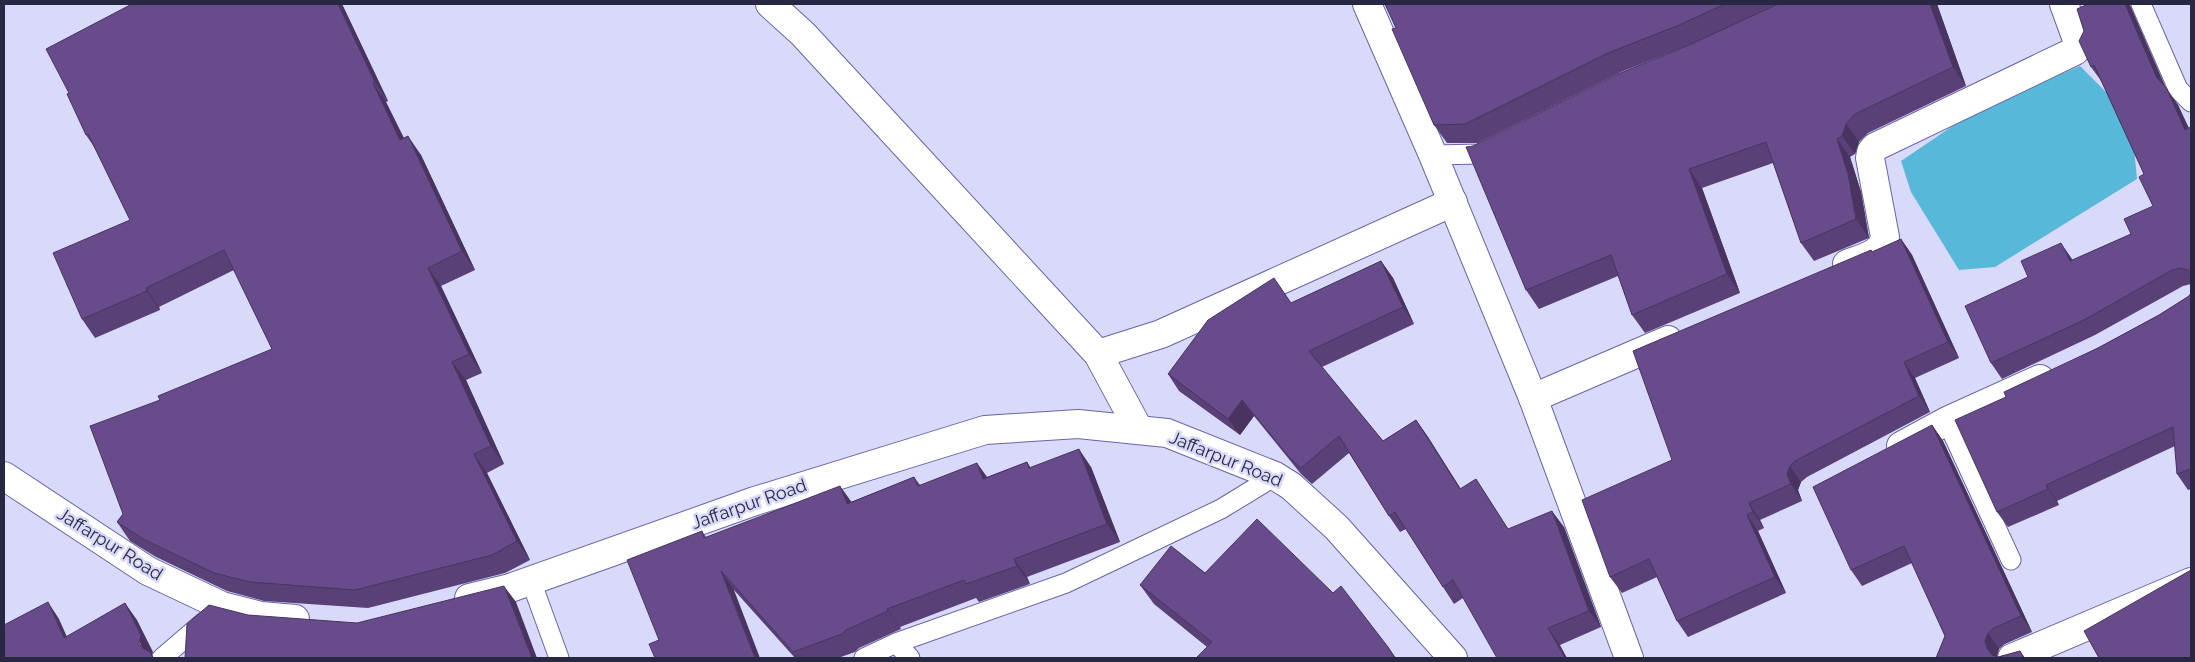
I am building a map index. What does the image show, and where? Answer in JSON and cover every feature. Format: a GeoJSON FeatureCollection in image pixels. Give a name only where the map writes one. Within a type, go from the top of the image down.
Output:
{"type":"FeatureCollection","features":[{"type":"Feature","properties":{"kind":"street"},"geometry":{"type":"LineString","coordinates":[[770,4],[803,34],[1098,354],[1139,430]]}},
{"type":"Feature","properties":{"kind":"street"},"geometry":{"type":"LineString","coordinates":[[1367,4],[1453,202],[1533,398],[1630,658]]}},
{"type":"Feature","properties":{"kind":"street"},"geometry":{"type":"LineString","coordinates":[[1824,274],[1878,251],[1884,245],[1885,237],[1870,158],[1871,152],[1876,147],[2075,51],[2079,45],[2064,4]]}},
{"type":"Feature","properties":{"kind":"street"},"geometry":{"type":"LineString","coordinates":[[1098,354],[1161,334],[1453,202]]}},
{"type":"Feature","properties":{"kind":"street"},"geometry":{"type":"LineString","coordinates":[[1533,398],[1687,332]]}},
{"type":"Feature","properties":{"kind":"street"},"geometry":{"type":"LineString","coordinates":[[1881,456],[1947,421],[2066,367]]}},
{"type":"Feature","properties":{"kind":"street","name":"Jaffarpur Road"},"geometry":{"type":"LineString","coordinates":[[444,605],[531,581],[755,501],[985,430],[1078,424],[1167,433],[1274,476],[1291,486],[1337,528],[1453,658]]}},
{"type":"Feature","properties":{"kind":"street","name":"Jaffarpur Road"},"geometry":{"type":"LineString","coordinates":[[4,476],[148,571],[222,606],[261,616],[320,620]]}},
{"type":"Feature","properties":{"kind":"street"},"geometry":{"type":"LineString","coordinates":[[2012,658],[2191,582]]}},
{"type":"Feature","properties":{"kind":"lane"},"geometry":{"type":"LineString","coordinates":[[2141,4],[2178,88],[2191,102]]}},
{"type":"Feature","properties":{"kind":"lane"},"geometry":{"type":"LineString","coordinates":[[1433,155],[1481,154],[1506,141]]}},
{"type":"Feature","properties":{"kind":"lane"},"geometry":{"type":"LineString","coordinates":[[1947,421],[2011,560]]}},
{"type":"Feature","properties":{"kind":"lane"},"geometry":{"type":"LineString","coordinates":[[864,658],[896,643],[1066,583],[1221,509],[1274,476]]}},
{"type":"Feature","properties":{"kind":"lane"},"geometry":{"type":"LineString","coordinates":[[531,581],[558,658]]}},
{"type":"Feature","properties":{"kind":"lane"},"geometry":{"type":"LineString","coordinates":[[162,658],[222,606]]}},
{"type":"Feature","properties":{"kind":"lane"},"geometry":{"type":"LineString","coordinates":[[896,643],[910,658]]}},
{"type":"Feature","properties":{"kind":"water"},"geometry":{"type":"Polygon","coordinates":[[[2080,66],[2131,117],[2137,179],[1995,267],[1959,270],[1911,192],[1901,161],[1972,113],[2080,66]]]}},
{"type":"Feature","properties":{"kind":"building"},"geometry":{"type":"Polygon","coordinates":[[[132,4],[338,4],[400,140],[408,136],[462,251],[428,268],[469,354],[452,362],[491,446],[474,454],[517,541],[492,555],[355,590],[250,582],[214,573],[143,539],[117,522],[123,514],[90,426],[160,400],[158,396],[272,349],[224,250],[146,288],[147,291],[82,319],[53,253],[130,220],[88,134],[86,135],[67,94],[69,93],[46,49],[132,4]]]}},
{"type":"Feature","properties":{"kind":"building"},"geometry":{"type":"Polygon","coordinates":[[[1385,4],[1725,4],[1679,25],[1608,53],[1465,124],[1434,125],[1392,29],[1396,28],[1385,4]]]}},
{"type":"Feature","properties":{"kind":"building"},"geometry":{"type":"Polygon","coordinates":[[[1778,4],[1930,4],[1953,67],[1855,114],[1846,124],[1842,136],[1837,139],[1848,174],[1856,219],[1801,243],[1766,142],[1689,169],[1727,274],[1632,315],[1611,255],[1526,290],[1466,147],[1473,146],[1618,74],[1687,46],[1778,4]]]}},
{"type":"Feature","properties":{"kind":"building"},"geometry":{"type":"Polygon","coordinates":[[[2088,4],[2125,4],[2157,78],[2167,89],[2185,130],[2191,127],[2191,273],[2180,268],[2172,270],[2084,320],[1991,363],[1965,306],[2028,277],[2021,261],[2061,243],[2070,261],[2131,234],[2124,219],[2153,206],[2139,177],[2144,174],[2094,65],[2091,67],[2079,41],[2084,31],[2077,9],[2088,4]]]}},
{"type":"Feature","properties":{"kind":"building"},"geometry":{"type":"Polygon","coordinates":[[[1901,239],[1948,342],[1904,362],[1919,396],[1795,461],[1790,466],[1787,474],[1791,484],[1749,503],[1753,512],[1747,515],[1775,577],[1677,621],[1649,559],[1610,577],[1582,500],[1672,460],[1633,351],[1901,239]]]}},
{"type":"Feature","properties":{"kind":"building"},"geometry":{"type":"Polygon","coordinates":[[[1381,261],[1403,307],[1309,351],[1383,441],[1416,420],[1460,489],[1476,479],[1508,529],[1552,511],[1589,611],[1548,628],[1565,658],[1497,658],[1453,580],[1443,587],[1395,512],[1389,516],[1339,436],[1301,468],[1289,457],[1242,400],[1228,419],[1168,374],[1208,320],[1274,278],[1291,303],[1381,261]]]}},
{"type":"Feature","properties":{"kind":"building"},"geometry":{"type":"Polygon","coordinates":[[[2191,293],[2191,469],[2177,474],[2173,427],[2046,485],[2048,489],[1997,512],[1955,420],[2006,397],[2004,392],[2098,348],[2159,315],[2191,293]]]}},
{"type":"Feature","properties":{"kind":"building"},"geometry":{"type":"Polygon","coordinates":[[[1932,425],[2021,616],[1994,628],[1988,633],[1985,641],[1987,648],[1992,655],[1998,657],[2020,651],[2024,658],[1936,658],[1945,636],[1904,546],[1851,570],[1813,487],[1932,425]]]}},
{"type":"Feature","properties":{"kind":"building"},"geometry":{"type":"Polygon","coordinates":[[[1079,449],[1107,524],[1014,559],[1017,566],[966,584],[964,580],[887,609],[888,611],[846,630],[842,634],[793,652],[721,571],[755,658],[655,658],[649,644],[659,640],[627,560],[702,531],[704,538],[840,486],[847,504],[914,477],[918,486],[977,463],[983,479],[1027,462],[1029,468],[1079,449]]]}},
{"type":"Feature","properties":{"kind":"building"},"geometry":{"type":"Polygon","coordinates":[[[1257,519],[1333,593],[1341,586],[1395,658],[1196,658],[1212,642],[1140,585],[1171,546],[1205,573],[1257,519]]]}},
{"type":"Feature","properties":{"kind":"building"},"geometry":{"type":"Polygon","coordinates":[[[2191,570],[2191,658],[2099,658],[2084,631],[2191,570]]]}},
{"type":"Feature","properties":{"kind":"building"},"geometry":{"type":"Polygon","coordinates":[[[504,586],[532,658],[185,658],[187,624],[209,605],[248,615],[357,623],[504,586]]]}},
{"type":"Feature","properties":{"kind":"building"},"geometry":{"type":"Polygon","coordinates":[[[48,602],[64,638],[125,603],[141,635],[139,643],[142,648],[150,652],[153,658],[4,658],[4,625],[48,602]]]}}]}
